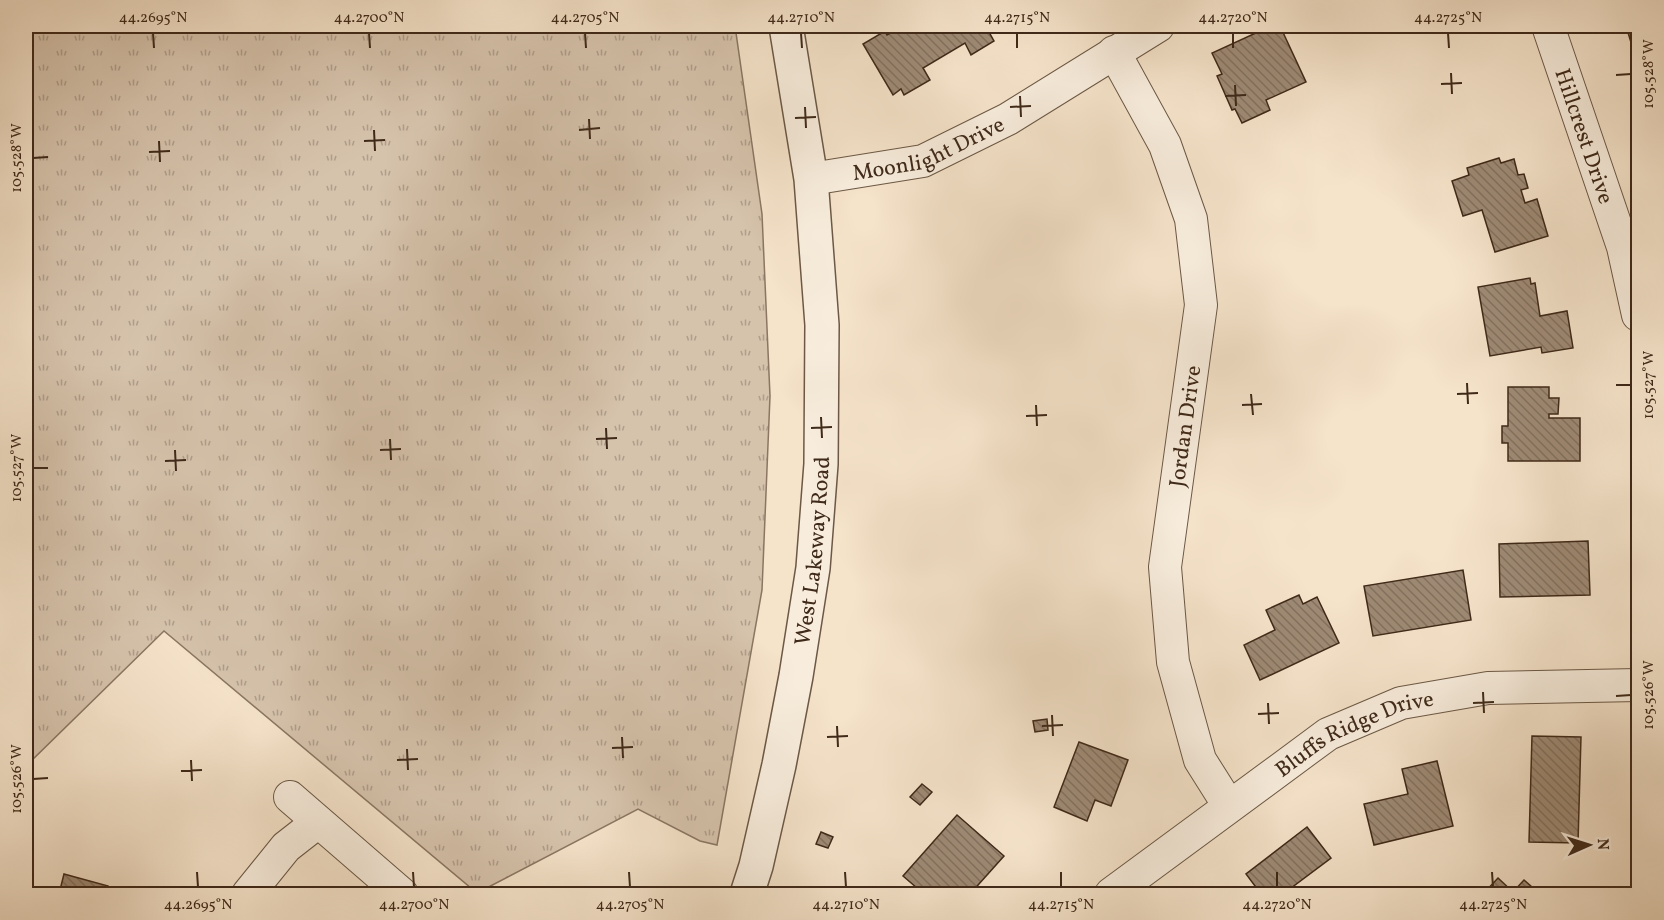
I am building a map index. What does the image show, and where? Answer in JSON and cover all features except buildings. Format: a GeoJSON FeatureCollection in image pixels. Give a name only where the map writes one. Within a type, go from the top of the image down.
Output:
{"type":"FeatureCollection","features":[{"type":"Feature","properties":{"kind":"street","name":"West Lakeway Road"},"geometry":{"type":"LineString","coordinates":[[747,894],[756,866],[779,765],[813,568],[821,464],[822,325],[812,179],[786,26]]}},
{"type":"Feature","properties":{"kind":"street","name":"Moonlight Drive"},"geometry":{"type":"LineString","coordinates":[[812,179],[923,161],[1008,119],[1158,26]]}},
{"type":"Feature","properties":{"kind":"street","name":"Hillcrest Drive"},"geometry":{"type":"LineString","coordinates":[[1548,26],[1623,247],[1638,315]]}},
{"type":"Feature","properties":{"kind":"street","name":"Jordan Drive"},"geometry":{"type":"LineString","coordinates":[[1114,52],[1165,145],[1191,219],[1201,305],[1165,567],[1173,662],[1200,760],[1229,806]]}},
{"type":"Feature","properties":{"kind":"street","name":"Bluffs Ridge Drive"},"geometry":{"type":"LineString","coordinates":[[1111,894],[1328,734],[1401,703],[1488,688],[1638,686]]}},
{"type":"Feature","properties":{"kind":"street"},"geometry":{"type":"LineString","coordinates":[[290,797],[402,894]]}},
{"type":"Feature","properties":{"kind":"street"},"geometry":{"type":"LineString","coordinates":[[248,894],[286,847],[318,822]]}},
{"type":"Feature","properties":{"kind":"green space"},"geometry":{"type":"Polygon","coordinates":[[[26,26],[735,26],[762,214],[770,396],[762,590],[717,845],[700,841],[638,809],[477,893],[164,631],[26,766],[26,26]]]}}]}
